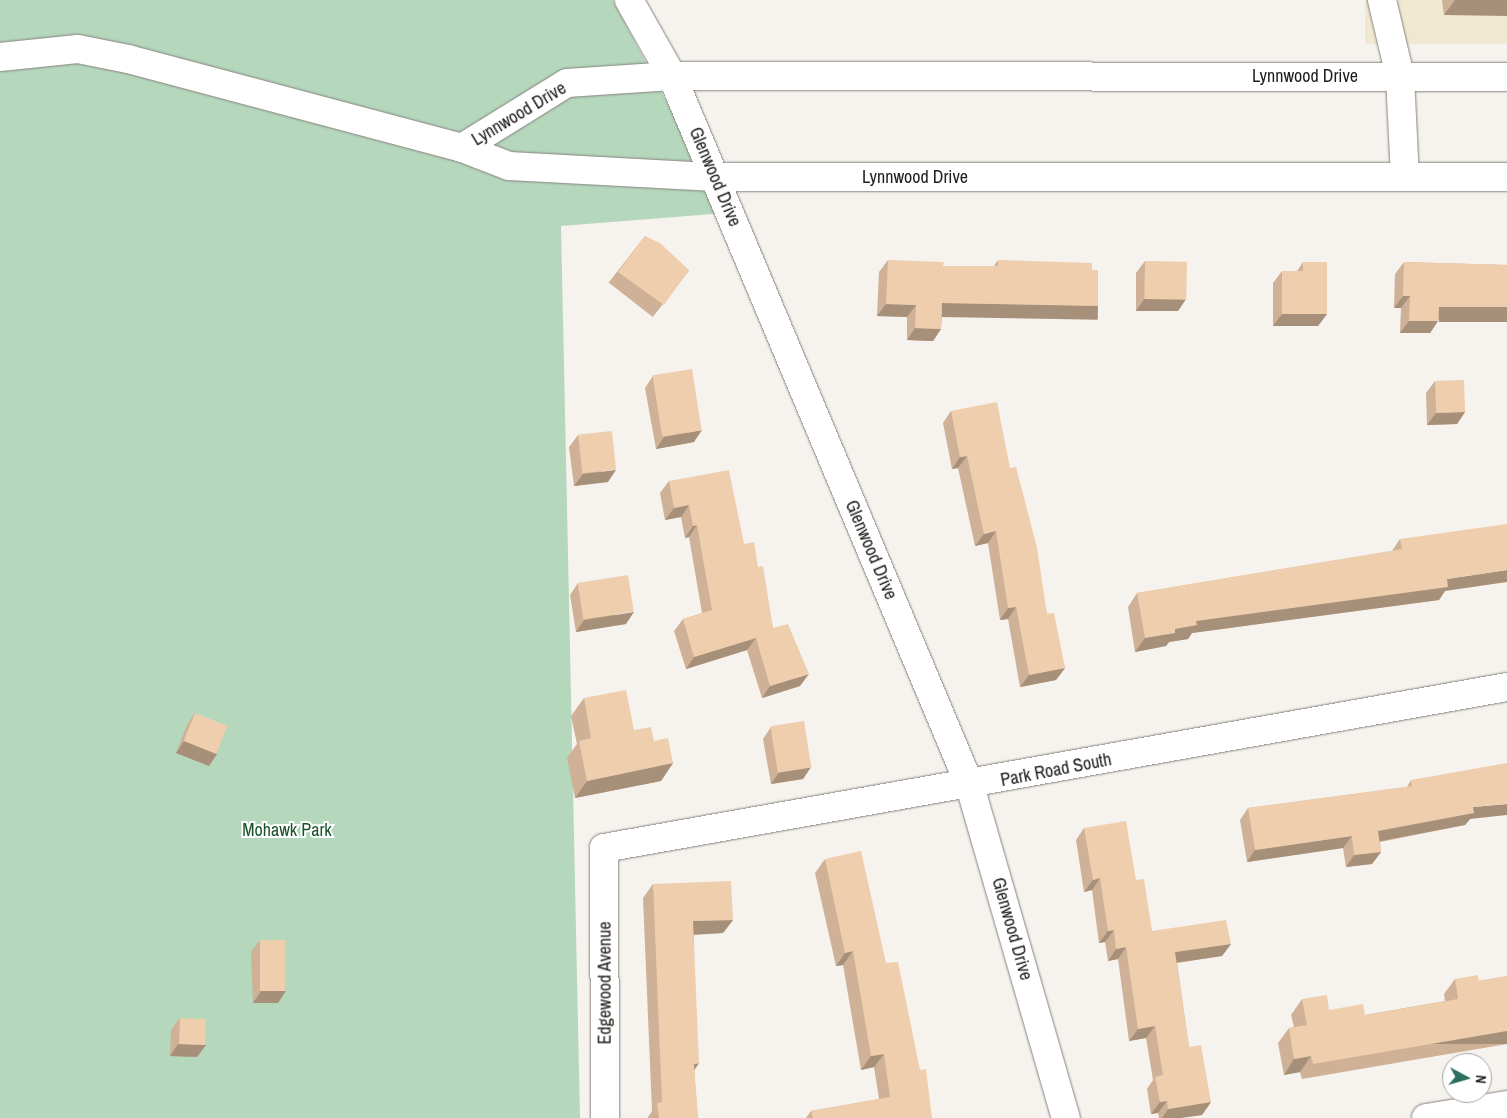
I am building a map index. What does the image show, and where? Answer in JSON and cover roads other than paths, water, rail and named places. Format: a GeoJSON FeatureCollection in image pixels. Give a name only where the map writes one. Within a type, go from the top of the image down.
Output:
{"type":"FeatureCollection","features":[{"type":"Feature","properties":{"kind":"street","name":"Glenwood Drive"},"geometry":{"type":"LineString","coordinates":[[630,0],[672,76],[970,786],[1066,1118]]}},
{"type":"Feature","properties":{"kind":"street"},"geometry":{"type":"LineString","coordinates":[[1382,0],[1400,76],[1405,177]]}},
{"type":"Feature","properties":{"kind":"street"},"geometry":{"type":"LineString","coordinates":[[0,57],[78,49],[128,59],[462,148]]}},
{"type":"Feature","properties":{"kind":"street","name":"Lynnwood Drive"},"geometry":{"type":"LineString","coordinates":[[462,148],[567,83],[672,76],[1507,77]]}},
{"type":"Feature","properties":{"kind":"street","name":"Lynnwood Drive"},"geometry":{"type":"LineString","coordinates":[[462,148],[509,166],[715,177],[1507,177]]}},
{"type":"Feature","properties":{"kind":"street","name":"Park Road South"},"geometry":{"type":"LineString","coordinates":[[604,848],[970,786],[1507,687]]}},
{"type":"Feature","properties":{"kind":"street","name":"Edgewood Avenue"},"geometry":{"type":"LineString","coordinates":[[604,848],[605,1118]]}},
{"type":"Feature","properties":{"kind":"street"},"geometry":{"type":"LineString","coordinates":[[1426,1118],[1507,1105]]}},
{"type":"Feature","properties":{"kind":"park label","name":"Mohawk Park"},"geometry":{"type":"Point","coordinates":[287,830]}}]}
